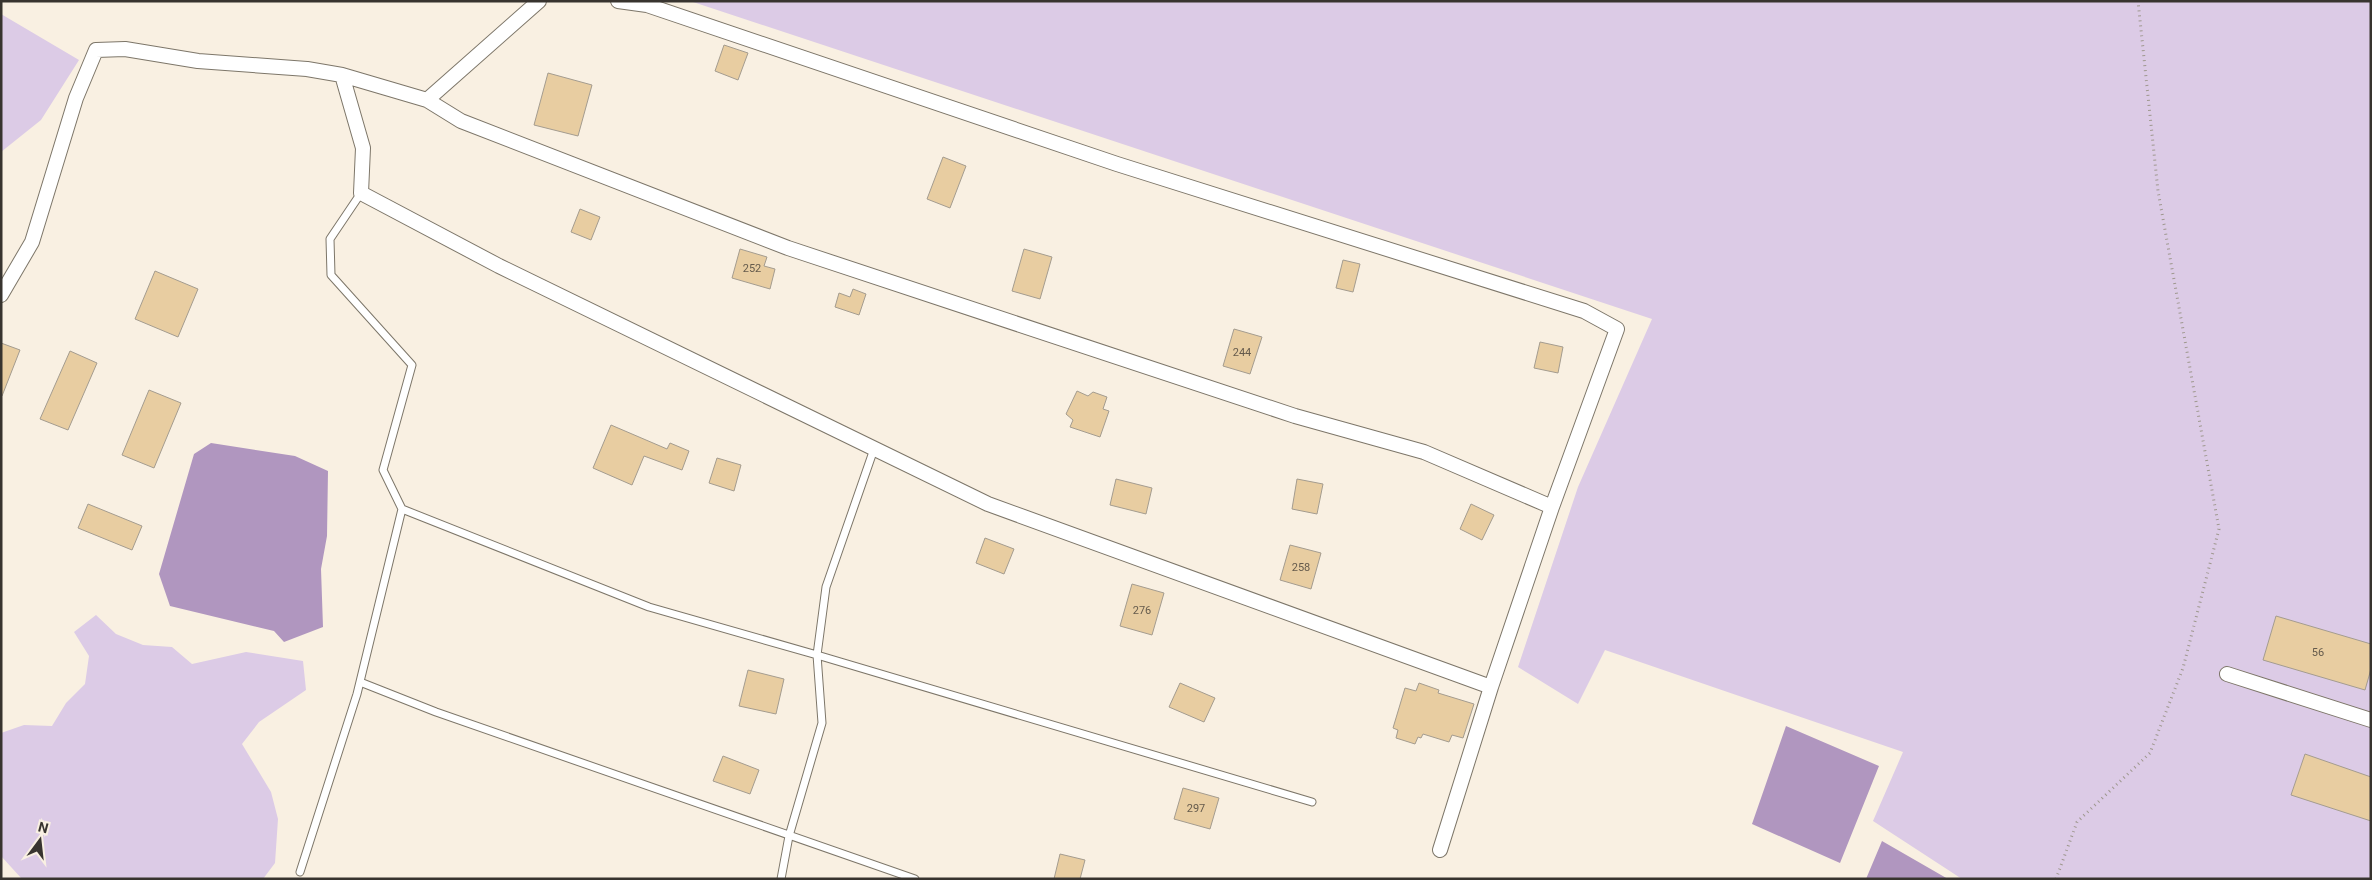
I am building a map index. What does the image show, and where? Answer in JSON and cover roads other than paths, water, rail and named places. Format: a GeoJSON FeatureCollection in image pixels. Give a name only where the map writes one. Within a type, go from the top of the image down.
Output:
{"type":"FeatureCollection","features":[{"type":"Feature","properties":{"kind":"street"},"geometry":{"type":"LineString","coordinates":[[427,100],[540,1]]}},
{"type":"Feature","properties":{"kind":"street"},"geometry":{"type":"LineString","coordinates":[[618,1],[647,5],[1117,164],[1584,311],[1616,329],[1552,506],[1491,687],[1440,850]]}},
{"type":"Feature","properties":{"kind":"street"},"geometry":{"type":"LineString","coordinates":[[1,295],[32,242],[76,98],[96,50],[125,50],[198,61],[306,69],[342,76],[427,100],[461,121],[788,248],[1295,416],[1424,452],[1552,506]]}},
{"type":"Feature","properties":{"kind":"street"},"geometry":{"type":"LineString","coordinates":[[342,76],[363,148],[361,193],[499,266],[988,504],[1491,687]]}},
{"type":"Feature","properties":{"kind":"street"},"geometry":{"type":"LineString","coordinates":[[2227,674],[2371,720]]}},
{"type":"Feature","properties":{"kind":"lane"},"geometry":{"type":"LineString","coordinates":[[300,872],[360,682],[402,509],[383,470],[412,365],[331,275],[330,239],[361,193]]}},
{"type":"Feature","properties":{"kind":"lane"},"geometry":{"type":"LineString","coordinates":[[781,879],[789,836],[822,723],[817,655],[826,587],[874,449]]}},
{"type":"Feature","properties":{"kind":"lane"},"geometry":{"type":"LineString","coordinates":[[402,509],[649,607],[1312,802]]}},
{"type":"Feature","properties":{"kind":"lane"},"geometry":{"type":"LineString","coordinates":[[360,682],[436,712],[915,879]]}}]}
